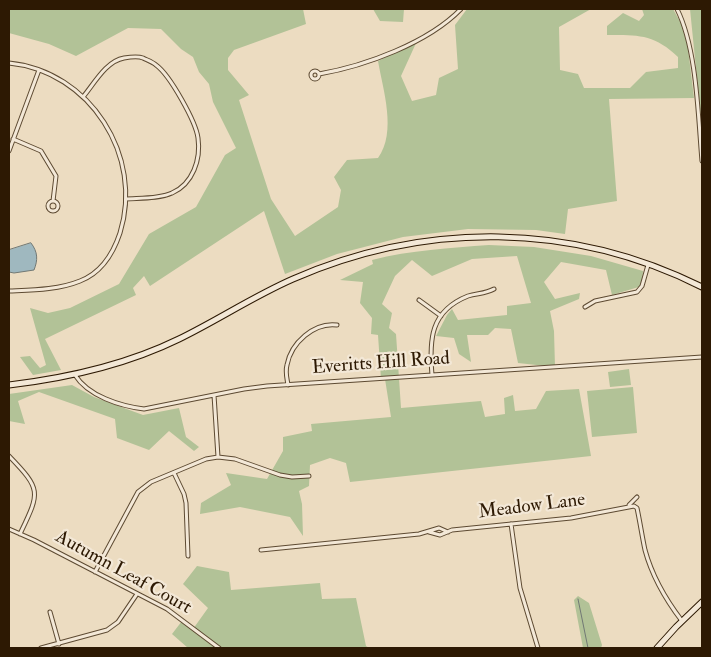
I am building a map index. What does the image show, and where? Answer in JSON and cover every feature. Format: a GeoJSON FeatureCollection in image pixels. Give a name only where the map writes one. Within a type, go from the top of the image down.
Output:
{"type":"FeatureCollection","features":[{"type":"Feature","properties":{"kind":"main road"},"geometry":{"type":"LineString","coordinates":[[9,385],[75,375],[115,364],[169,344],[274,288],[322,267],[362,254],[401,245],[458,237],[489,236],[528,238],[582,245],[649,264],[702,287]]}},
{"type":"Feature","properties":{"kind":"main road"},"geometry":{"type":"LineString","coordinates":[[657,648],[702,602]]}},
{"type":"Feature","properties":{"kind":"street"},"geometry":{"type":"LineString","coordinates":[[319,74],[365,62],[392,51],[434,31],[445,24],[461,9]]}},
{"type":"Feature","properties":{"kind":"street"},"geometry":{"type":"LineString","coordinates":[[677,9],[684,24],[689,46],[702,161]]}},
{"type":"Feature","properties":{"kind":"street"},"geometry":{"type":"LineString","coordinates":[[83,97],[108,66],[122,58],[141,57],[158,66],[172,84],[198,136],[199,152],[196,166],[186,183],[172,193],[126,199]]}},
{"type":"Feature","properties":{"kind":"street"},"geometry":{"type":"LineString","coordinates":[[9,63],[39,70],[65,82],[94,107],[113,136],[122,162],[126,199],[124,218],[117,243],[110,257],[98,270],[81,281],[63,286],[9,291]]}},
{"type":"Feature","properties":{"kind":"street"},"geometry":{"type":"LineString","coordinates":[[9,151],[39,70]]}},
{"type":"Feature","properties":{"kind":"street"},"geometry":{"type":"LineString","coordinates":[[13,139],[41,151],[56,176],[53,201]]}},
{"type":"Feature","properties":{"kind":"street"},"geometry":{"type":"LineString","coordinates":[[586,307],[595,301],[637,292],[642,286],[649,264]]}},
{"type":"Feature","properties":{"kind":"street"},"geometry":{"type":"LineString","coordinates":[[432,375],[430,351],[432,334],[441,316],[452,305],[462,299],[473,295],[486,294],[494,289]]}},
{"type":"Feature","properties":{"kind":"street"},"geometry":{"type":"LineString","coordinates":[[419,300],[441,316]]}},
{"type":"Feature","properties":{"kind":"street"},"geometry":{"type":"LineString","coordinates":[[288,385],[287,363],[301,338],[315,329],[330,324],[337,325]]}},
{"type":"Feature","properties":{"kind":"street","name":"Everitts Hill Road"},"geometry":{"type":"LineString","coordinates":[[75,375],[82,385],[107,399],[136,408],[152,408],[244,388],[702,357]]}},
{"type":"Feature","properties":{"kind":"street"},"geometry":{"type":"LineString","coordinates":[[214,395],[218,457]]}},
{"type":"Feature","properties":{"kind":"street"},"geometry":{"type":"LineString","coordinates":[[9,456],[29,477],[34,488],[34,505],[20,534]]}},
{"type":"Feature","properties":{"kind":"street"},"geometry":{"type":"LineString","coordinates":[[95,572],[138,492],[152,482],[174,472],[218,457],[235,459],[280,475],[292,477],[309,476]]}},
{"type":"Feature","properties":{"kind":"street"},"geometry":{"type":"LineString","coordinates":[[174,472],[184,494],[186,504],[188,556]]}},
{"type":"Feature","properties":{"kind":"street"},"geometry":{"type":"LineString","coordinates":[[637,497],[629,505],[637,508],[645,550],[672,607],[682,621]]}},
{"type":"Feature","properties":{"kind":"street","name":"Meadow Lane"},"geometry":{"type":"LineString","coordinates":[[429,532],[437,536],[452,530],[571,518],[629,505]]}},
{"type":"Feature","properties":{"kind":"street"},"geometry":{"type":"LineString","coordinates":[[511,524],[520,588],[538,648]]}},
{"type":"Feature","properties":{"kind":"street","name":"Meadow Lane"},"geometry":{"type":"LineString","coordinates":[[260,550],[429,532],[439,528],[448,532]]}},
{"type":"Feature","properties":{"kind":"street","name":"Autumn Leaf Court"},"geometry":{"type":"LineString","coordinates":[[9,529],[167,609],[219,648]]}},
{"type":"Feature","properties":{"kind":"street"},"geometry":{"type":"LineString","coordinates":[[41,648],[106,630],[118,622],[137,594]]}},
{"type":"Feature","properties":{"kind":"street"},"geometry":{"type":"LineString","coordinates":[[50,612],[59,644]]}},
{"type":"Feature","properties":{"kind":"green space"},"geometry":{"type":"Polygon","coordinates":[[[9,9],[303,9],[306,24],[234,50],[228,58],[228,70],[249,95],[239,100],[271,199],[295,236],[338,207],[341,190],[334,177],[347,160],[378,158],[384,148],[388,124],[378,61],[417,41],[401,76],[412,101],[436,95],[439,78],[458,69],[455,25],[467,9],[591,9],[559,27],[560,70],[578,74],[584,88],[630,88],[646,72],[678,68],[678,57],[661,44],[645,37],[607,35],[607,26],[623,13],[639,21],[644,15],[642,9],[673,9],[686,32],[694,98],[609,99],[617,201],[568,209],[565,234],[536,230],[468,229],[403,237],[337,254],[285,274],[264,211],[150,286],[144,276],[133,288],[136,295],[45,339],[61,370],[33,375],[20,357],[30,356],[40,368],[46,365],[30,308],[48,313],[70,308],[119,284],[149,234],[196,207],[225,155],[236,148],[213,102],[209,84],[199,72],[193,57],[181,49],[161,29],[128,28],[76,56],[49,44],[9,33],[9,9]]]}},
{"type":"Feature","properties":{"kind":"green space"},"geometry":{"type":"Polygon","coordinates":[[[373,9],[404,9],[403,22],[380,21],[373,9]]]}},
{"type":"Feature","properties":{"kind":"green space"},"geometry":{"type":"Polygon","coordinates":[[[690,9],[702,9],[702,128],[690,9]]]}},
{"type":"Feature","properties":{"kind":"green space"},"geometry":{"type":"Polygon","coordinates":[[[489,245],[534,247],[591,256],[643,271],[642,286],[612,295],[606,270],[561,262],[544,282],[555,299],[580,293],[579,299],[550,311],[554,331],[555,367],[518,363],[511,329],[495,328],[488,335],[467,335],[471,362],[459,354],[454,338],[436,336],[452,309],[458,320],[507,315],[507,306],[531,303],[517,256],[472,259],[432,276],[412,260],[395,276],[382,304],[392,313],[389,328],[396,334],[401,408],[481,401],[485,417],[505,414],[504,398],[513,395],[515,411],[536,409],[546,391],[579,389],[591,456],[350,482],[346,463],[330,458],[310,465],[309,486],[299,491],[302,504],[303,536],[290,517],[240,507],[200,514],[201,503],[231,485],[226,473],[267,479],[283,451],[283,437],[312,431],[311,424],[391,417],[385,379],[381,379],[378,335],[371,334],[372,318],[360,303],[363,282],[340,280],[373,264],[372,260],[445,248],[489,245]]]}},
{"type":"Feature","properties":{"kind":"green space"},"geometry":{"type":"Polygon","coordinates":[[[629,369],[631,385],[610,387],[608,372],[629,369]]]}},
{"type":"Feature","properties":{"kind":"green space"},"geometry":{"type":"Polygon","coordinates":[[[72,385],[94,397],[143,415],[179,408],[186,437],[199,447],[194,451],[169,431],[149,450],[117,438],[115,419],[39,392],[18,401],[25,424],[9,421],[9,394],[72,385]]]}},
{"type":"Feature","properties":{"kind":"green space"},"geometry":{"type":"Polygon","coordinates":[[[633,387],[637,433],[592,437],[587,391],[633,387]]]}},
{"type":"Feature","properties":{"kind":"green space"},"geometry":{"type":"Polygon","coordinates":[[[197,566],[229,572],[231,590],[320,583],[322,599],[356,598],[366,646],[369,648],[188,648],[172,634],[182,621],[193,629],[208,608],[183,584],[197,566]]]}},
{"type":"Feature","properties":{"kind":"green space"},"geometry":{"type":"Polygon","coordinates":[[[578,596],[589,603],[602,645],[601,648],[583,648],[574,600],[578,596]]]}},
{"type":"Feature","properties":{"kind":"water"},"geometry":{"type":"Polygon","coordinates":[[[31,243],[37,256],[34,270],[9,272],[9,250],[31,243]]]}},
{"type":"Feature","properties":{"kind":"waterway"},"geometry":{"type":"LineString","coordinates":[[578,599],[588,648]]}}]}
